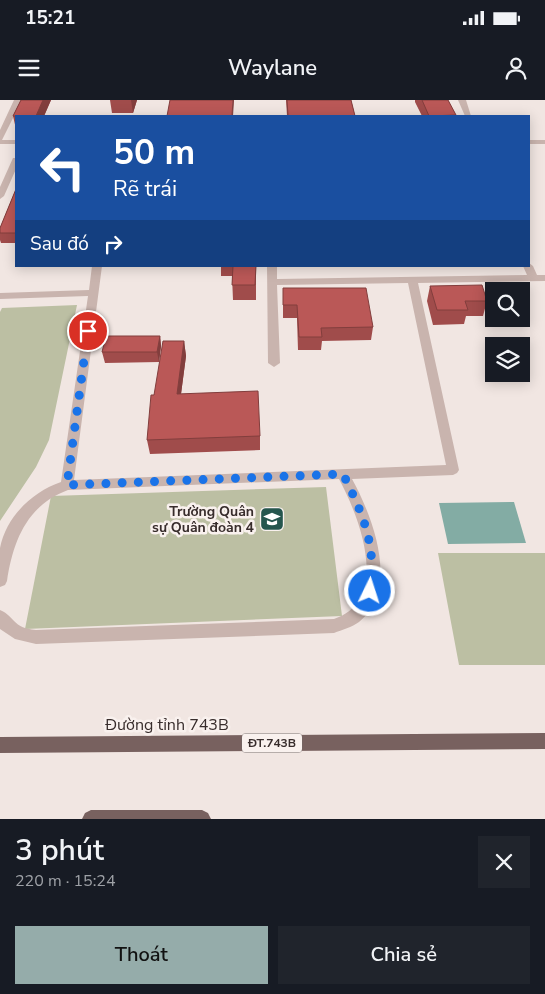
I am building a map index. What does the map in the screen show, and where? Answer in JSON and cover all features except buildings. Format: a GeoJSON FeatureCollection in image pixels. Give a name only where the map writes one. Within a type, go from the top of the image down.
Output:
{"type":"FeatureCollection","features":[{"type":"Feature","properties":{"kind":"main road","name":"Đường tỉnh 743B"},"geometry":{"type":"LineString","coordinates":[[0,746],[545,741]]}},
{"type":"Feature","properties":{"kind":"main road"},"geometry":{"type":"LineString","coordinates":[[91,819],[202,819]]}},
{"type":"Feature","properties":{"kind":"lane"},"geometry":{"type":"LineString","coordinates":[[0,138],[3,126],[18,100]]}},
{"type":"Feature","properties":{"kind":"lane"},"geometry":{"type":"LineString","coordinates":[[462,100],[468,115]]}},
{"type":"Feature","properties":{"kind":"lane"},"geometry":{"type":"LineString","coordinates":[[0,142],[15,142]]}},
{"type":"Feature","properties":{"kind":"lane"},"geometry":{"type":"LineString","coordinates":[[530,142],[545,142]]}},
{"type":"Feature","properties":{"kind":"lane"},"geometry":{"type":"LineString","coordinates":[[0,196],[15,162]]}},
{"type":"Feature","properties":{"kind":"lane"},"geometry":{"type":"LineString","coordinates":[[67,485],[97,267]]}},
{"type":"Feature","properties":{"kind":"lane"},"geometry":{"type":"LineString","coordinates":[[272,267],[274,363]]}},
{"type":"Feature","properties":{"kind":"lane"},"geometry":{"type":"LineString","coordinates":[[528,267],[533,278]]}},
{"type":"Feature","properties":{"kind":"lane"},"geometry":{"type":"LineString","coordinates":[[272,282],[545,278]]}},
{"type":"Feature","properties":{"kind":"lane"},"geometry":{"type":"LineString","coordinates":[[0,581],[10,538],[23,515],[44,494],[67,485],[453,470],[412,280]]}},
{"type":"Feature","properties":{"kind":"lane"},"geometry":{"type":"LineString","coordinates":[[0,296],[94,293]]}},
{"type":"Feature","properties":{"kind":"lane"},"geometry":{"type":"LineString","coordinates":[[0,617],[13,631],[36,637],[334,626],[343,623],[358,614],[366,602],[371,584],[372,560],[364,518],[343,474]]}},
{"type":"Feature","properties":{"kind":"green space"},"geometry":{"type":"Polygon","coordinates":[[[77,305],[49,440],[36,467],[0,521],[0,312],[2,308],[77,305]]]}},
{"type":"Feature","properties":{"kind":"green space"},"geometry":{"type":"Polygon","coordinates":[[[326,487],[342,616],[25,629],[51,496],[326,487]]]}},
{"type":"Feature","properties":{"kind":"green space"},"geometry":{"type":"Polygon","coordinates":[[[438,553],[545,553],[545,665],[459,665],[438,553]]]}},
{"type":"Feature","properties":{"kind":"water"},"geometry":{"type":"Polygon","coordinates":[[[514,502],[526,543],[448,544],[439,503],[514,502]]]}},
{"type":"Feature","properties":{"kind":"place","name":"Trường Quân sự Quân đoàn 4"},"geometry":{"type":"Point","coordinates":[272,519]}},
{"type":"Feature","properties":{"kind":"route"},"geometry":{"type":"LineString","coordinates":[[88,331],[67,485],[343,474],[361,509],[366,526],[372,560],[370,591]]}}]}
